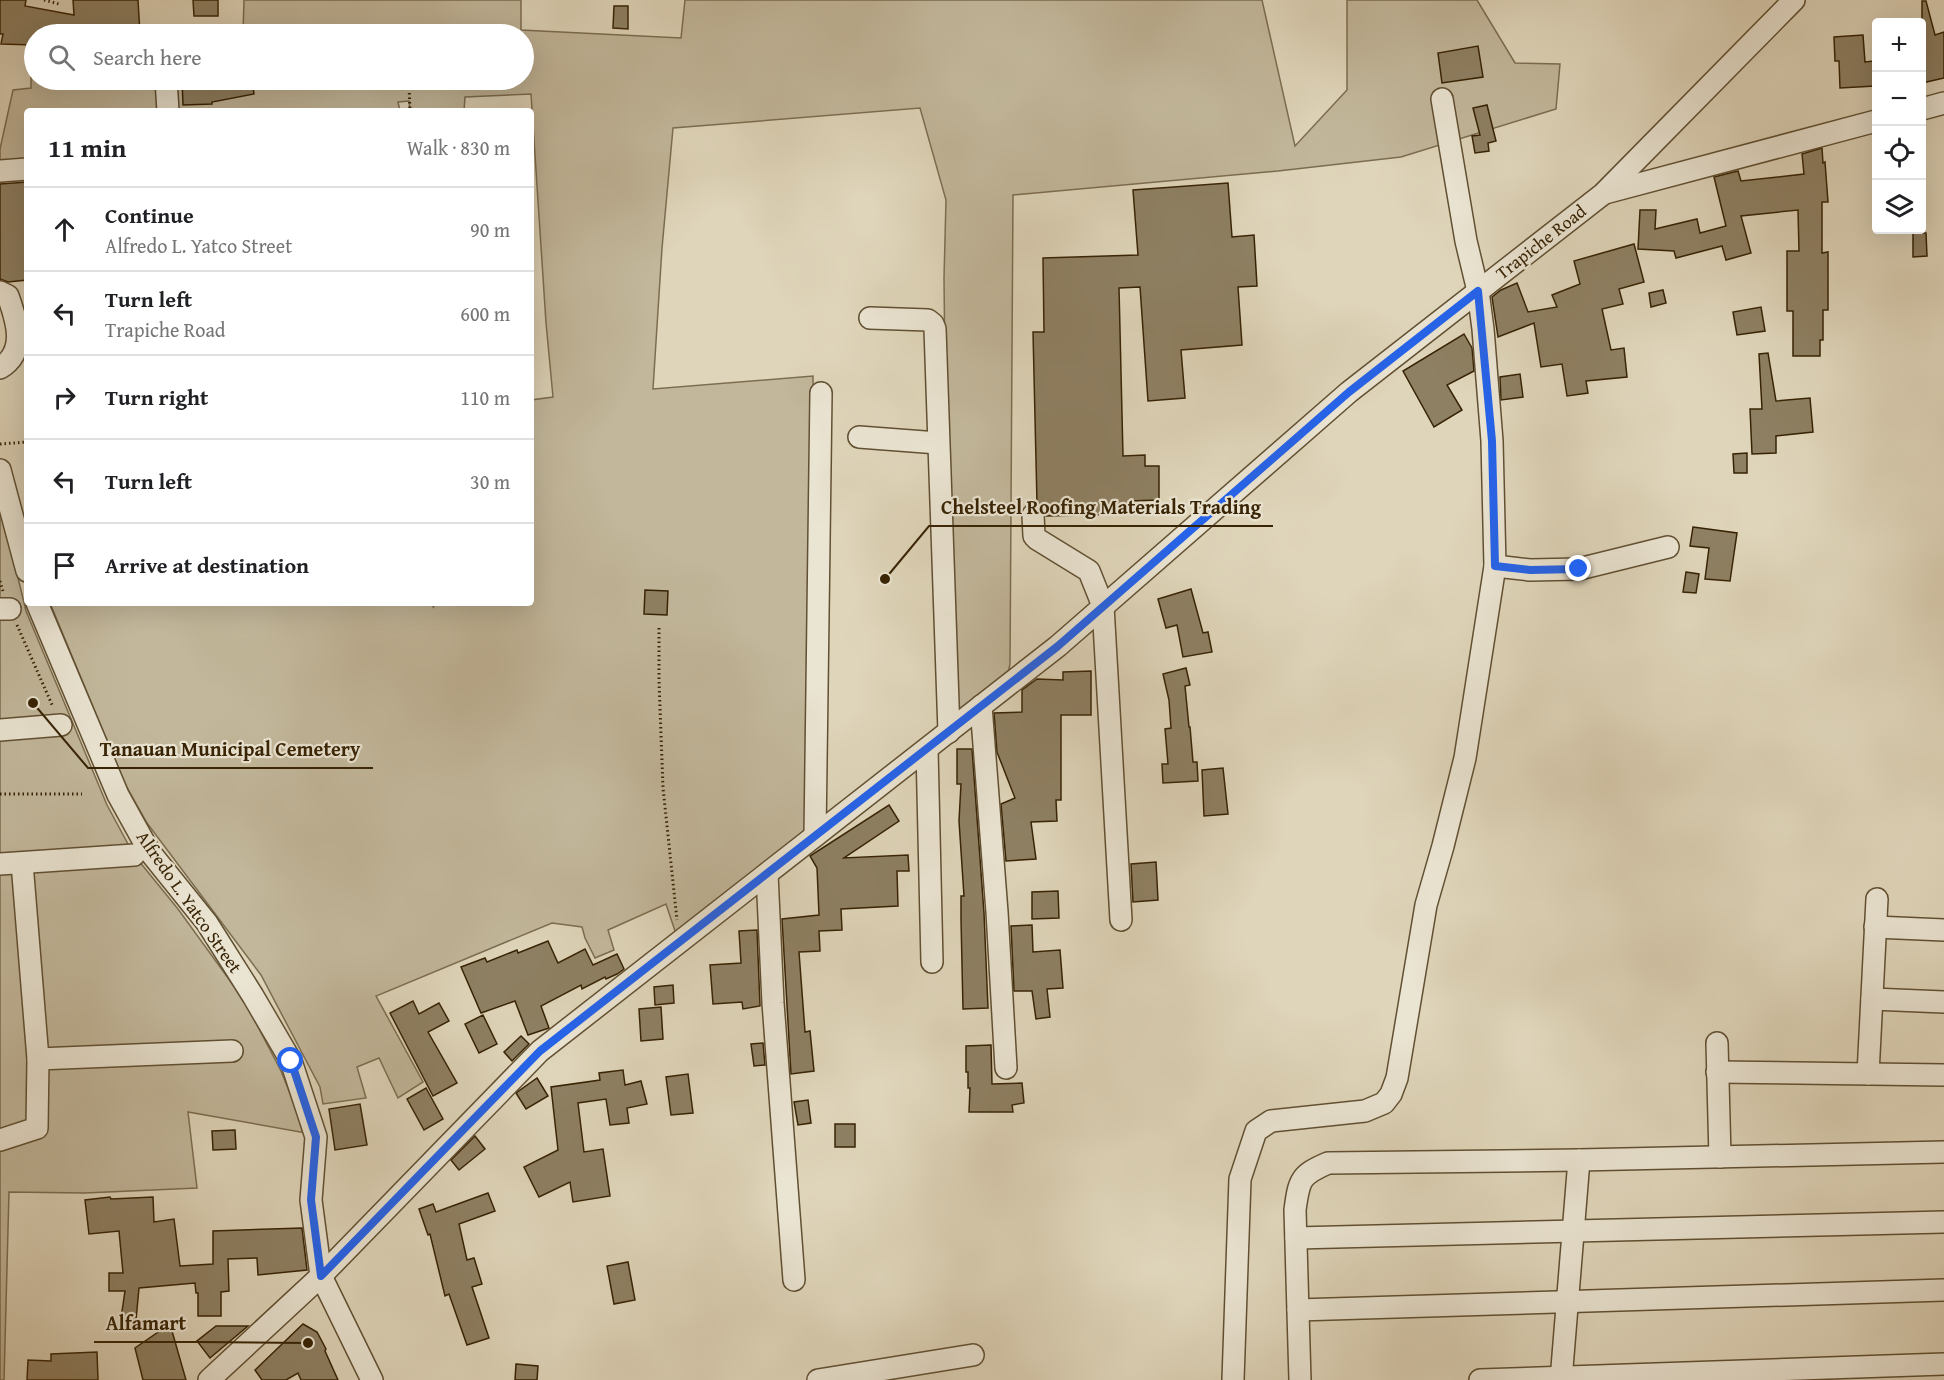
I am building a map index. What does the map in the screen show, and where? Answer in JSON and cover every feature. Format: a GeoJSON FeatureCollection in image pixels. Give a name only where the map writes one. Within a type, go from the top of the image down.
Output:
{"type":"FeatureCollection","features":[{"type":"Feature","properties":{"kind":"street","name":"Trapiche Road"},"geometry":{"type":"LineString","coordinates":[[209,1380],[321,1276],[540,1051],[1058,646],[1349,392],[1603,194],[1794,0]]}},
{"type":"Feature","properties":{"kind":"street"},"geometry":{"type":"LineString","coordinates":[[167,90],[168,108]]}},
{"type":"Feature","properties":{"kind":"street"},"geometry":{"type":"LineString","coordinates":[[1233,1380],[1240,1179],[1256,1131],[1271,1121],[1365,1111],[1384,1103],[1391,1094],[1397,1078],[1426,905],[1465,758],[1495,566],[1492,441],[1478,291],[1466,242],[1442,99]]}},
{"type":"Feature","properties":{"kind":"street"},"geometry":{"type":"LineString","coordinates":[[1926,108],[1944,103]]}},
{"type":"Feature","properties":{"kind":"street"},"geometry":{"type":"LineString","coordinates":[[1603,194],[1872,122]]}},
{"type":"Feature","properties":{"kind":"street"},"geometry":{"type":"LineString","coordinates":[[0,171],[24,169]]}},
{"type":"Feature","properties":{"kind":"street"},"geometry":{"type":"LineString","coordinates":[[0,292],[8,296],[12,306],[17,330],[17,350],[11,360],[0,368]]}},
{"type":"Feature","properties":{"kind":"street"},"geometry":{"type":"LineString","coordinates":[[870,318],[928,320],[933,324],[949,732]]}},
{"type":"Feature","properties":{"kind":"street"},"geometry":{"type":"LineString","coordinates":[[815,836],[821,393]]}},
{"type":"Feature","properties":{"kind":"street"},"geometry":{"type":"LineString","coordinates":[[859,437],[938,443]]}},
{"type":"Feature","properties":{"kind":"street"},"geometry":{"type":"LineString","coordinates":[[0,470],[24,560]]}},
{"type":"Feature","properties":{"kind":"street"},"geometry":{"type":"LineString","coordinates":[[1033,515],[1034,536],[1089,571],[1104,606],[1121,920]]}},
{"type":"Feature","properties":{"kind":"street"},"geometry":{"type":"LineString","coordinates":[[1495,566],[1530,570],[1579,569],[1668,547]]}},
{"type":"Feature","properties":{"kind":"street","name":"Alfredo L. Yatco Street"},"geometry":{"type":"LineString","coordinates":[[38,606],[118,795],[149,851],[207,923],[291,1061],[316,1137],[311,1200],[321,1276],[372,1380]]}},
{"type":"Feature","properties":{"kind":"street"},"geometry":{"type":"LineString","coordinates":[[981,706],[1006,1068]]}},
{"type":"Feature","properties":{"kind":"street"},"geometry":{"type":"LineString","coordinates":[[0,730],[62,725]]}},
{"type":"Feature","properties":{"kind":"street"},"geometry":{"type":"LineString","coordinates":[[927,749],[932,962]]}},
{"type":"Feature","properties":{"kind":"street"},"geometry":{"type":"LineString","coordinates":[[0,864],[134,855]]}},
{"type":"Feature","properties":{"kind":"street"},"geometry":{"type":"LineString","coordinates":[[0,1140],[37,1128],[38,1059],[22,863]]}},
{"type":"Feature","properties":{"kind":"street"},"geometry":{"type":"LineString","coordinates":[[767,874],[773,1004],[794,1280]]}},
{"type":"Feature","properties":{"kind":"street"},"geometry":{"type":"LineString","coordinates":[[1868,1074],[1877,898]]}},
{"type":"Feature","properties":{"kind":"street"},"geometry":{"type":"LineString","coordinates":[[1875,927],[1944,930]]}},
{"type":"Feature","properties":{"kind":"street"},"geometry":{"type":"LineString","coordinates":[[1872,999],[1944,1002]]}},
{"type":"Feature","properties":{"kind":"street"},"geometry":{"type":"LineString","coordinates":[[1717,1043],[1720,1157]]}},
{"type":"Feature","properties":{"kind":"street"},"geometry":{"type":"LineString","coordinates":[[38,1059],[231,1051]]}},
{"type":"Feature","properties":{"kind":"street"},"geometry":{"type":"LineString","coordinates":[[1717,1072],[1944,1076]]}},
{"type":"Feature","properties":{"kind":"street"},"geometry":{"type":"LineString","coordinates":[[1300,1380],[1295,1210],[1298,1188],[1307,1172],[1328,1163],[1944,1152]]}},
{"type":"Feature","properties":{"kind":"street"},"geometry":{"type":"LineString","coordinates":[[1561,1379],[1579,1160]]}},
{"type":"Feature","properties":{"kind":"street"},"geometry":{"type":"LineString","coordinates":[[1296,1238],[1944,1222]]}},
{"type":"Feature","properties":{"kind":"street"},"geometry":{"type":"LineString","coordinates":[[1298,1310],[1944,1290]]}},
{"type":"Feature","properties":{"kind":"street"},"geometry":{"type":"LineString","coordinates":[[818,1380],[973,1355]]}},
{"type":"Feature","properties":{"kind":"street"},"geometry":{"type":"LineString","coordinates":[[1480,1380],[1944,1364]]}},
{"type":"Feature","properties":{"kind":"path"},"geometry":{"type":"LineString","coordinates":[[44,0],[59,4]]}},
{"type":"Feature","properties":{"kind":"path"},"geometry":{"type":"LineString","coordinates":[[409,90],[410,108]]}},
{"type":"Feature","properties":{"kind":"path"},"geometry":{"type":"LineString","coordinates":[[0,444],[24,442]]}},
{"type":"Feature","properties":{"kind":"path"},"geometry":{"type":"LineString","coordinates":[[0,581],[5,609],[62,725]]}},
{"type":"Feature","properties":{"kind":"path"},"geometry":{"type":"LineString","coordinates":[[659,628],[663,788],[680,942]]}},
{"type":"Feature","properties":{"kind":"path"},"geometry":{"type":"LineString","coordinates":[[0,794],[82,794]]}},
{"type":"Feature","properties":{"kind":"shaded area"},"geometry":{"type":"Polygon","coordinates":[[[244,0],[521,0],[521,24],[243,24],[244,0]]]}},
{"type":"Feature","properties":{"kind":"shaded area"},"geometry":{"type":"Polygon","coordinates":[[[685,0],[1262,0],[1295,146],[1347,90],[1347,0],[1477,0],[1515,63],[1560,64],[1556,109],[1401,157],[1278,171],[1013,195],[1010,664],[1005,687],[949,732],[944,278],[946,200],[920,108],[673,128],[653,389],[813,376],[815,826],[676,934],[666,904],[608,930],[614,950],[595,958],[582,927],[552,923],[376,996],[423,1082],[398,1098],[379,1058],[357,1067],[366,1098],[323,1104],[320,1087],[261,975],[147,823],[125,784],[51,606],[433,606],[434,608],[433,606],[534,606],[534,400],[553,397],[546,323],[534,108],[532,108],[531,94],[465,97],[464,108],[410,108],[409,101],[398,102],[399,108],[175,108],[174,90],[534,90],[534,31],[681,38],[685,0]]]}},
{"type":"Feature","properties":{"kind":"shaded area"},"geometry":{"type":"Polygon","coordinates":[[[13,90],[159,90],[160,108],[24,108],[24,165],[0,166],[0,149],[13,90]]]}},
{"type":"Feature","properties":{"kind":"shaded area"},"geometry":{"type":"Polygon","coordinates":[[[0,503],[24,606],[107,805],[134,855],[178,909],[244,1000],[281,1071],[306,1133],[188,1112],[197,1188],[85,1193],[9,1192],[4,1380],[0,1380],[0,503]]]}},
{"type":"Feature","properties":{"kind":"building"},"geometry":{"type":"Polygon","coordinates":[[[0,0],[26,0],[25,6],[74,15],[73,0],[138,0],[139,24],[24,24],[24,45],[1,44],[3,34],[0,34],[0,0]]]}},
{"type":"Feature","properties":{"kind":"building"},"geometry":{"type":"Polygon","coordinates":[[[193,0],[218,0],[218,16],[194,16],[193,0]]]}},
{"type":"Feature","properties":{"kind":"building"},"geometry":{"type":"Polygon","coordinates":[[[1922,1],[1926,1],[1935,35],[1944,32],[1944,78],[1926,82],[1926,18],[1922,18],[1922,1]]]}},
{"type":"Feature","properties":{"kind":"building"},"geometry":{"type":"Polygon","coordinates":[[[614,6],[628,6],[628,29],[613,28],[614,6]]]}},
{"type":"Feature","properties":{"kind":"building"},"geometry":{"type":"Polygon","coordinates":[[[1863,35],[1865,62],[1872,61],[1872,86],[1840,88],[1839,61],[1835,61],[1834,37],[1863,35]]]}},
{"type":"Feature","properties":{"kind":"building"},"geometry":{"type":"Polygon","coordinates":[[[1478,46],[1483,77],[1442,83],[1438,53],[1478,46]]]}},
{"type":"Feature","properties":{"kind":"building"},"geometry":{"type":"Polygon","coordinates":[[[182,90],[253,90],[254,94],[212,102],[212,104],[183,105],[182,90]]]}},
{"type":"Feature","properties":{"kind":"building"},"geometry":{"type":"Polygon","coordinates":[[[1487,105],[1496,141],[1488,143],[1489,151],[1475,153],[1472,136],[1480,135],[1473,108],[1487,105]]]}},
{"type":"Feature","properties":{"kind":"building"},"geometry":{"type":"Polygon","coordinates":[[[1822,148],[1828,202],[1822,202],[1822,253],[1828,252],[1828,310],[1823,310],[1823,340],[1820,340],[1820,356],[1793,356],[1793,311],[1787,311],[1787,251],[1799,251],[1798,210],[1741,216],[1751,253],[1726,260],[1722,246],[1676,258],[1674,251],[1638,249],[1640,210],[1656,210],[1655,229],[1697,219],[1700,233],[1726,226],[1714,177],[1738,171],[1741,181],[1804,174],[1802,154],[1822,148]]]}},
{"type":"Feature","properties":{"kind":"building"},"geometry":{"type":"Polygon","coordinates":[[[24,182],[24,280],[8,282],[0,279],[0,184],[24,182]]]}},
{"type":"Feature","properties":{"kind":"building"},"geometry":{"type":"Polygon","coordinates":[[[1228,183],[1232,237],[1254,235],[1257,286],[1238,287],[1242,345],[1181,350],[1185,398],[1148,401],[1140,287],[1119,288],[1123,456],[1145,455],[1145,466],[1159,466],[1159,500],[1129,501],[1129,514],[1046,516],[1043,508],[1037,503],[1033,332],[1044,332],[1043,258],[1138,255],[1133,190],[1228,183]]]}},
{"type":"Feature","properties":{"kind":"building"},"geometry":{"type":"Polygon","coordinates":[[[1926,233],[1927,256],[1913,257],[1913,234],[1926,233]]]}},
{"type":"Feature","properties":{"kind":"building"},"geometry":{"type":"Polygon","coordinates":[[[1634,244],[1644,282],[1619,289],[1623,304],[1602,309],[1611,350],[1624,348],[1627,377],[1586,381],[1588,393],[1567,396],[1562,364],[1541,367],[1534,323],[1498,337],[1492,297],[1517,283],[1528,312],[1557,307],[1552,295],[1580,284],[1574,261],[1634,244]]]}},
{"type":"Feature","properties":{"kind":"building"},"geometry":{"type":"Polygon","coordinates":[[[1663,290],[1666,303],[1651,307],[1649,293],[1663,290]]]}},
{"type":"Feature","properties":{"kind":"building"},"geometry":{"type":"Polygon","coordinates":[[[1761,307],[1765,331],[1737,335],[1733,312],[1761,307]]]}},
{"type":"Feature","properties":{"kind":"building"},"geometry":{"type":"Polygon","coordinates":[[[1464,334],[1472,348],[1474,371],[1447,385],[1462,410],[1434,427],[1403,371],[1464,334]]]}},
{"type":"Feature","properties":{"kind":"building"},"geometry":{"type":"Polygon","coordinates":[[[1768,353],[1776,401],[1810,398],[1813,432],[1776,436],[1776,453],[1752,454],[1750,409],[1762,409],[1759,354],[1768,353]]]}},
{"type":"Feature","properties":{"kind":"building"},"geometry":{"type":"Polygon","coordinates":[[[1520,374],[1523,397],[1501,400],[1500,377],[1520,374]]]}},
{"type":"Feature","properties":{"kind":"building"},"geometry":{"type":"Polygon","coordinates":[[[1747,453],[1747,473],[1734,473],[1733,454],[1747,453]]]}},
{"type":"Feature","properties":{"kind":"building"},"geometry":{"type":"Polygon","coordinates":[[[1693,527],[1737,533],[1730,581],[1705,579],[1709,548],[1690,546],[1693,527]]]}},
{"type":"Feature","properties":{"kind":"building"},"geometry":{"type":"Polygon","coordinates":[[[1686,572],[1699,574],[1696,593],[1683,592],[1686,572]]]}},
{"type":"Feature","properties":{"kind":"building"},"geometry":{"type":"Polygon","coordinates":[[[1191,589],[1203,633],[1208,632],[1212,652],[1183,657],[1177,625],[1166,628],[1158,599],[1191,589]]]}},
{"type":"Feature","properties":{"kind":"building"},"geometry":{"type":"Polygon","coordinates":[[[645,590],[668,591],[667,615],[644,614],[645,590]]]}},
{"type":"Feature","properties":{"kind":"building"},"geometry":{"type":"Polygon","coordinates":[[[1186,668],[1190,685],[1185,686],[1189,727],[1193,762],[1197,762],[1198,781],[1163,783],[1162,764],[1168,764],[1165,729],[1171,728],[1169,700],[1163,674],[1186,668]]]}},
{"type":"Feature","properties":{"kind":"building"},"geometry":{"type":"Polygon","coordinates":[[[1091,671],[1091,715],[1061,715],[1061,800],[1056,800],[1057,821],[1031,822],[1036,859],[1006,861],[1001,804],[1015,798],[997,752],[994,713],[1022,712],[1022,690],[1037,679],[1063,680],[1063,672],[1091,671]]]}},
{"type":"Feature","properties":{"kind":"building"},"geometry":{"type":"Polygon","coordinates":[[[957,749],[972,749],[984,913],[988,1008],[963,1009],[961,896],[964,896],[959,821],[961,784],[957,784],[957,749]]]}},
{"type":"Feature","properties":{"kind":"building"},"geometry":{"type":"Polygon","coordinates":[[[1223,768],[1228,814],[1204,816],[1202,770],[1223,768]]]}},
{"type":"Feature","properties":{"kind":"building"},"geometry":{"type":"Polygon","coordinates":[[[889,805],[899,821],[844,858],[908,855],[909,871],[897,871],[898,906],[841,909],[842,930],[819,931],[820,951],[799,952],[805,1032],[810,1031],[814,1071],[791,1074],[782,919],[819,915],[817,868],[810,856],[889,805]]]}},
{"type":"Feature","properties":{"kind":"building"},"geometry":{"type":"Polygon","coordinates":[[[1156,862],[1158,900],[1133,902],[1131,864],[1156,862]]]}},
{"type":"Feature","properties":{"kind":"building"},"geometry":{"type":"Polygon","coordinates":[[[1058,891],[1059,918],[1032,919],[1032,892],[1058,891]]]}},
{"type":"Feature","properties":{"kind":"building"},"geometry":{"type":"Polygon","coordinates":[[[1032,925],[1033,952],[1060,950],[1063,988],[1047,989],[1050,1017],[1036,1019],[1032,991],[1014,991],[1011,926],[1032,925]]]}},
{"type":"Feature","properties":{"kind":"building"},"geometry":{"type":"Polygon","coordinates":[[[757,930],[760,1006],[743,1009],[742,1002],[713,1004],[710,965],[741,963],[739,931],[757,930]]]}},
{"type":"Feature","properties":{"kind":"building"},"geometry":{"type":"Polygon","coordinates":[[[548,941],[558,963],[585,949],[593,965],[617,954],[624,969],[582,989],[581,985],[541,1006],[549,1028],[528,1035],[515,1001],[481,1013],[461,967],[485,958],[487,962],[517,950],[518,953],[548,941]]]}},
{"type":"Feature","properties":{"kind":"building"},"geometry":{"type":"Polygon","coordinates":[[[673,985],[674,1003],[655,1005],[654,987],[673,985]]]}},
{"type":"Feature","properties":{"kind":"building"},"geometry":{"type":"Polygon","coordinates":[[[413,1001],[419,1014],[439,1003],[449,1021],[428,1032],[457,1083],[433,1096],[390,1013],[413,1001]]]}},
{"type":"Feature","properties":{"kind":"building"},"geometry":{"type":"Polygon","coordinates":[[[661,1007],[663,1039],[641,1041],[639,1009],[661,1007]]]}},
{"type":"Feature","properties":{"kind":"building"},"geometry":{"type":"Polygon","coordinates":[[[483,1015],[497,1044],[479,1053],[465,1024],[483,1015]]]}},
{"type":"Feature","properties":{"kind":"building"},"geometry":{"type":"Polygon","coordinates":[[[521,1036],[529,1044],[512,1061],[504,1052],[521,1036]]]}},
{"type":"Feature","properties":{"kind":"building"},"geometry":{"type":"Polygon","coordinates":[[[763,1043],[765,1065],[754,1066],[751,1044],[763,1043]]]}},
{"type":"Feature","properties":{"kind":"building"},"geometry":{"type":"Polygon","coordinates":[[[991,1045],[992,1084],[1022,1083],[1024,1103],[1012,1105],[1013,1112],[969,1112],[970,1088],[968,1088],[968,1072],[966,1072],[966,1046],[991,1045]]]}},
{"type":"Feature","properties":{"kind":"building"},"geometry":{"type":"Polygon","coordinates":[[[623,1070],[625,1085],[641,1081],[647,1104],[627,1108],[629,1123],[610,1125],[606,1099],[578,1103],[584,1152],[603,1149],[610,1196],[573,1202],[570,1182],[539,1197],[524,1167],[558,1150],[551,1087],[600,1080],[599,1073],[623,1070]]]}},
{"type":"Feature","properties":{"kind":"building"},"geometry":{"type":"Polygon","coordinates":[[[688,1074],[693,1113],[671,1115],[666,1077],[688,1074]]]}},
{"type":"Feature","properties":{"kind":"building"},"geometry":{"type":"Polygon","coordinates":[[[537,1078],[548,1096],[526,1109],[516,1093],[537,1078]]]}},
{"type":"Feature","properties":{"kind":"building"},"geometry":{"type":"Polygon","coordinates":[[[426,1088],[443,1119],[424,1130],[407,1099],[426,1088]]]}},
{"type":"Feature","properties":{"kind":"building"},"geometry":{"type":"Polygon","coordinates":[[[808,1100],[811,1123],[798,1125],[794,1102],[808,1100]]]}},
{"type":"Feature","properties":{"kind":"building"},"geometry":{"type":"Polygon","coordinates":[[[360,1104],[367,1145],[335,1150],[329,1109],[360,1104]]]}},
{"type":"Feature","properties":{"kind":"building"},"geometry":{"type":"Polygon","coordinates":[[[835,1124],[855,1124],[855,1147],[835,1147],[835,1124]]]}},
{"type":"Feature","properties":{"kind":"building"},"geometry":{"type":"Polygon","coordinates":[[[235,1130],[236,1149],[213,1150],[212,1131],[235,1130]]]}},
{"type":"Feature","properties":{"kind":"building"},"geometry":{"type":"Polygon","coordinates":[[[475,1136],[485,1149],[459,1170],[451,1160],[475,1136]]]}},
{"type":"Feature","properties":{"kind":"building"},"geometry":{"type":"Polygon","coordinates":[[[488,1193],[495,1211],[459,1224],[467,1260],[474,1258],[482,1284],[472,1287],[489,1338],[467,1345],[449,1294],[445,1296],[430,1234],[428,1235],[419,1209],[433,1204],[436,1212],[488,1193]]]}},
{"type":"Feature","properties":{"kind":"building"},"geometry":{"type":"Polygon","coordinates":[[[110,1197],[111,1199],[153,1197],[154,1222],[174,1219],[180,1266],[213,1264],[213,1231],[302,1228],[307,1270],[258,1275],[257,1258],[228,1259],[229,1291],[221,1292],[221,1316],[198,1316],[198,1293],[196,1293],[195,1283],[139,1288],[136,1320],[121,1318],[125,1291],[109,1291],[109,1273],[123,1273],[119,1231],[89,1234],[85,1200],[110,1197]]]}},
{"type":"Feature","properties":{"kind":"building"},"geometry":{"type":"Polygon","coordinates":[[[628,1262],[635,1300],[614,1304],[607,1266],[628,1262]]]}},
{"type":"Feature","properties":{"kind":"building"},"geometry":{"type":"Polygon","coordinates":[[[170,1324],[186,1380],[143,1380],[135,1348],[170,1324]]]}},
{"type":"Feature","properties":{"kind":"building"},"geometry":{"type":"Polygon","coordinates":[[[303,1324],[317,1332],[338,1380],[301,1380],[298,1373],[286,1380],[262,1380],[255,1370],[303,1324]]]}},
{"type":"Feature","properties":{"kind":"building"},"geometry":{"type":"Polygon","coordinates":[[[216,1326],[248,1326],[210,1358],[197,1341],[216,1326]]]}},
{"type":"Feature","properties":{"kind":"building"},"geometry":{"type":"Polygon","coordinates":[[[97,1352],[98,1380],[27,1380],[28,1360],[51,1361],[51,1354],[97,1352]]]}},
{"type":"Feature","properties":{"kind":"building"},"geometry":{"type":"Polygon","coordinates":[[[516,1364],[538,1366],[537,1380],[515,1380],[516,1364]]]}},
{"type":"Feature","properties":{"kind":"place","name":"Chelsteel Roofing Materials Trading"},"geometry":{"type":"Point","coordinates":[885,579]}},
{"type":"Feature","properties":{"kind":"place","name":"Tanauan Municipal Cemetery"},"geometry":{"type":"Point","coordinates":[33,703]}},
{"type":"Feature","properties":{"kind":"place","name":"Alfamart"},"geometry":{"type":"Point","coordinates":[308,1343]}},
{"type":"Feature","properties":{"kind":"route"},"geometry":{"type":"LineString","coordinates":[[291,1061],[316,1137],[311,1200],[321,1276],[540,1051],[1058,646],[1349,392],[1478,291],[1492,441],[1495,566],[1530,570],[1579,569]]}}]}
